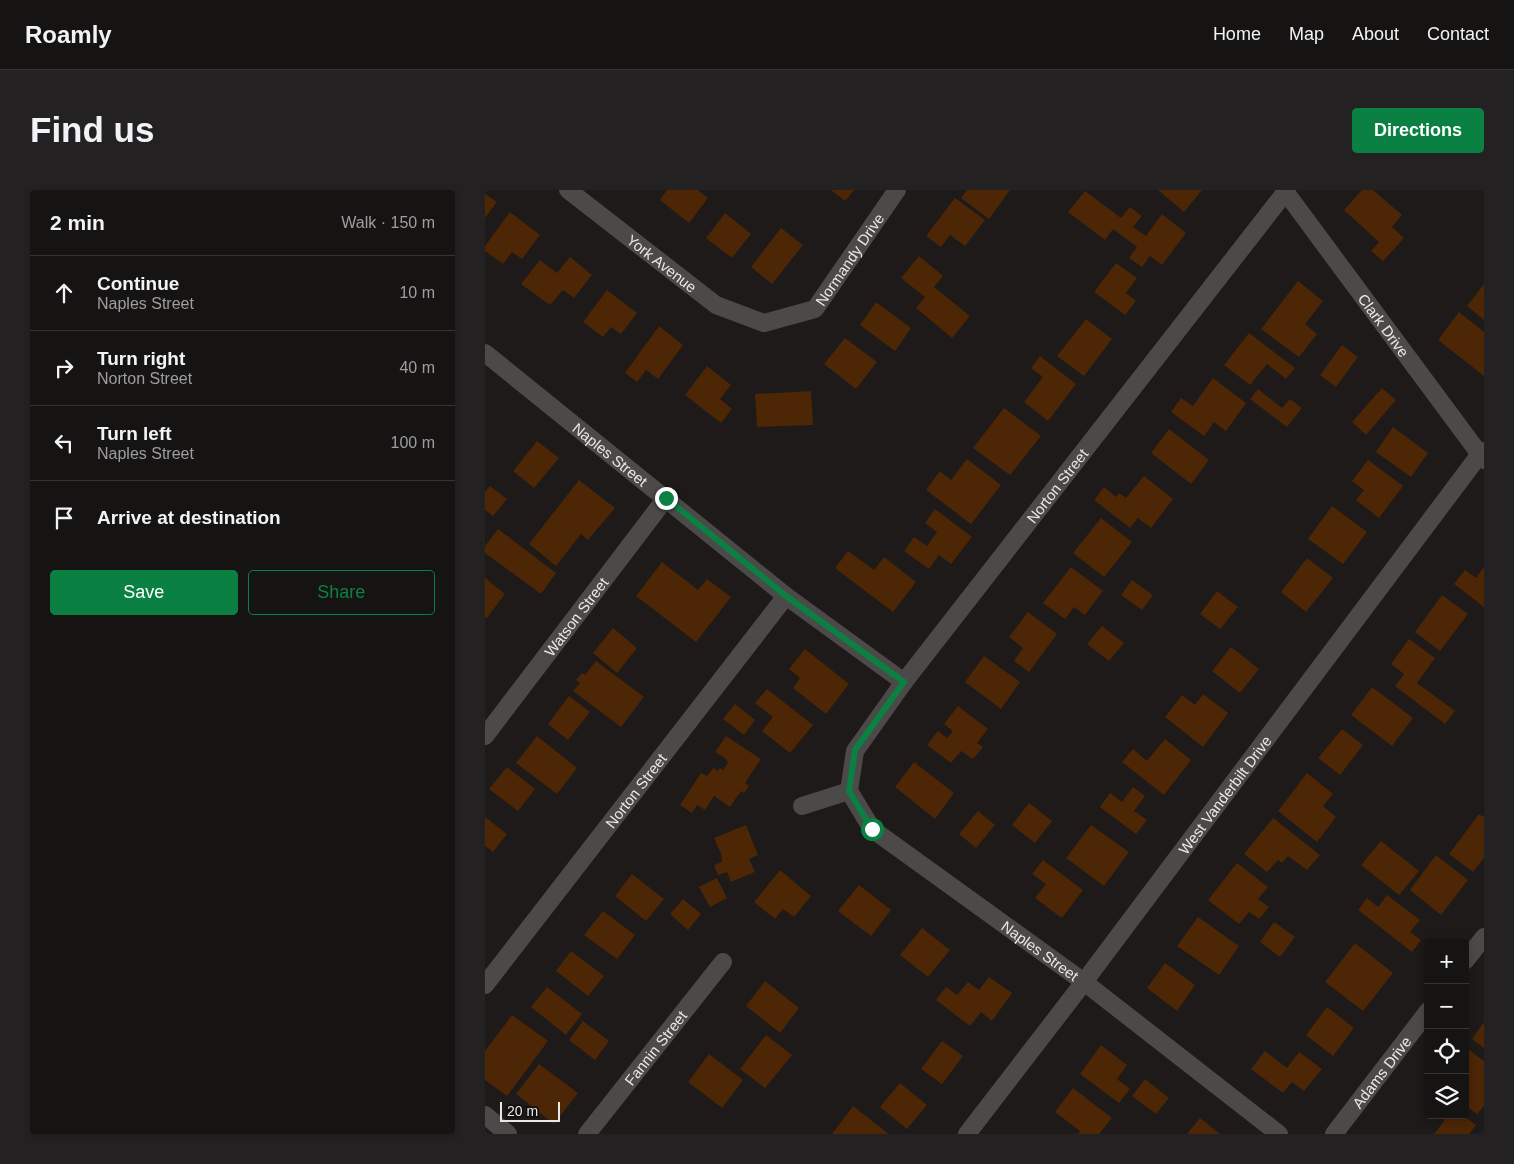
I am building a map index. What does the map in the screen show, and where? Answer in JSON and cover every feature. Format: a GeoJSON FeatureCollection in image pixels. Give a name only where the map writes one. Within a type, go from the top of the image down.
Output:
{"type":"FeatureCollection","features":[{"type":"Feature","properties":{"kind":"street","name":"York Avenue"},"geometry":{"type":"LineString","coordinates":[[568,190],[716,305],[764,323]]}},
{"type":"Feature","properties":{"kind":"street","name":"Normandy Drive"},"geometry":{"type":"LineString","coordinates":[[764,323],[815,309],[897,190]]}},
{"type":"Feature","properties":{"kind":"street","name":"Clark Drive"},"geometry":{"type":"LineString","coordinates":[[1286,191],[1483,455]]}},
{"type":"Feature","properties":{"kind":"street","name":"Norton Street"},"geometry":{"type":"LineString","coordinates":[[849,791],[855,750],[904,682],[1286,191]]}},
{"type":"Feature","properties":{"kind":"street","name":"Naples Street"},"geometry":{"type":"LineString","coordinates":[[485,353],[786,596],[904,682]]}},
{"type":"Feature","properties":{"kind":"street","name":"West Vanderbilt Drive"},"geometry":{"type":"LineString","coordinates":[[967,1134],[1483,455]]}},
{"type":"Feature","properties":{"kind":"street","name":"Watson Street"},"geometry":{"type":"LineString","coordinates":[[485,736],[666,498]]}},
{"type":"Feature","properties":{"kind":"street","name":"Norton Street"},"geometry":{"type":"LineString","coordinates":[[485,985],[786,596]]}},
{"type":"Feature","properties":{"kind":"street","name":"Naples Street"},"geometry":{"type":"LineString","coordinates":[[849,791],[872,829],[1084,982],[1279,1134]]}},
{"type":"Feature","properties":{"kind":"street"},"geometry":{"type":"LineString","coordinates":[[802,806],[849,791]]}},
{"type":"Feature","properties":{"kind":"street"},"geometry":{"type":"LineString","coordinates":[[1469,957],[1484,937]]}},
{"type":"Feature","properties":{"kind":"street","name":"Fannin Street"},"geometry":{"type":"LineString","coordinates":[[587,1134],[723,962]]}},
{"type":"Feature","properties":{"kind":"street","name":"Adams Drive"},"geometry":{"type":"LineString","coordinates":[[1334,1134],[1424,1016]]}},
{"type":"Feature","properties":{"kind":"street"},"geometry":{"type":"LineString","coordinates":[[485,1115],[508,1134]]}},
{"type":"Feature","properties":{"kind":"building"},"geometry":{"type":"Polygon","coordinates":[[[667,190],[698,190],[708,198],[689,223],[660,200],[667,190]]]}},
{"type":"Feature","properties":{"kind":"building"},"geometry":{"type":"Polygon","coordinates":[[[831,190],[854,190],[845,201],[831,190]]]}},
{"type":"Feature","properties":{"kind":"building"},"geometry":{"type":"Polygon","coordinates":[[[967,190],[1010,190],[989,219],[961,198],[967,190]]]}},
{"type":"Feature","properties":{"kind":"building"},"geometry":{"type":"Polygon","coordinates":[[[1158,190],[1202,190],[1184,212],[1158,190]]]}},
{"type":"Feature","properties":{"kind":"building"},"geometry":{"type":"Polygon","coordinates":[[[1362,190],[1373,190],[1402,215],[1392,227],[1404,238],[1383,261],[1371,251],[1379,242],[1344,210],[1362,190]]]}},
{"type":"Feature","properties":{"kind":"building"},"geometry":{"type":"Polygon","coordinates":[[[1085,191],[1121,218],[1130,207],[1142,216],[1133,227],[1146,236],[1162,214],[1186,233],[1162,265],[1150,256],[1142,267],[1129,258],[1137,247],[1113,229],[1105,240],[1068,212],[1085,191]]]}},
{"type":"Feature","properties":{"kind":"building"},"geometry":{"type":"Polygon","coordinates":[[[485,194],[497,202],[485,218],[485,194]]]}},
{"type":"Feature","properties":{"kind":"building"},"geometry":{"type":"Polygon","coordinates":[[[955,198],[985,220],[965,246],[950,235],[941,247],[926,236],[955,198]]]}},
{"type":"Feature","properties":{"kind":"building"},"geometry":{"type":"Polygon","coordinates":[[[510,212],[540,235],[522,259],[512,252],[503,264],[485,251],[485,246],[510,212]]]}},
{"type":"Feature","properties":{"kind":"building"},"geometry":{"type":"Polygon","coordinates":[[[725,213],[751,234],[732,258],[706,238],[725,213]]]}},
{"type":"Feature","properties":{"kind":"building"},"geometry":{"type":"Polygon","coordinates":[[[781,228],[803,245],[772,284],[751,267],[781,228]]]}},
{"type":"Feature","properties":{"kind":"building"},"geometry":{"type":"Polygon","coordinates":[[[919,256],[943,276],[934,287],[970,316],[952,338],[916,308],[925,297],[901,278],[919,256]]]}},
{"type":"Feature","properties":{"kind":"building"},"geometry":{"type":"Polygon","coordinates":[[[570,257],[592,275],[574,298],[563,290],[550,305],[521,284],[540,260],[557,273],[570,257]]]}},
{"type":"Feature","properties":{"kind":"building"},"geometry":{"type":"Polygon","coordinates":[[[1116,263],[1137,278],[1126,293],[1136,301],[1125,315],[1094,292],[1116,263]]]}},
{"type":"Feature","properties":{"kind":"building"},"geometry":{"type":"Polygon","coordinates":[[[1298,281],[1323,301],[1305,324],[1317,334],[1299,357],[1261,329],[1298,281]]]}},
{"type":"Feature","properties":{"kind":"building"},"geometry":{"type":"Polygon","coordinates":[[[1484,284],[1484,320],[1467,306],[1484,284]]]}},
{"type":"Feature","properties":{"kind":"building"},"geometry":{"type":"Polygon","coordinates":[[[607,290],[637,313],[621,334],[611,327],[603,337],[583,322],[607,290]]]}},
{"type":"Feature","properties":{"kind":"building"},"geometry":{"type":"Polygon","coordinates":[[[876,302],[911,328],[895,351],[860,325],[876,302]]]}},
{"type":"Feature","properties":{"kind":"building"},"geometry":{"type":"Polygon","coordinates":[[[1459,312],[1484,332],[1484,376],[1438,340],[1459,312]]]}},
{"type":"Feature","properties":{"kind":"building"},"geometry":{"type":"Polygon","coordinates":[[[1086,319],[1112,339],[1084,376],[1057,356],[1086,319]]]}},
{"type":"Feature","properties":{"kind":"building"},"geometry":{"type":"Polygon","coordinates":[[[659,326],[683,345],[658,379],[646,370],[637,382],[625,373],[659,326]]]}},
{"type":"Feature","properties":{"kind":"building"},"geometry":{"type":"Polygon","coordinates":[[[1249,333],[1295,368],[1286,379],[1267,364],[1250,385],[1224,365],[1249,333]]]}},
{"type":"Feature","properties":{"kind":"building"},"geometry":{"type":"Polygon","coordinates":[[[845,338],[877,362],[856,389],[824,364],[845,338]]]}},
{"type":"Feature","properties":{"kind":"building"},"geometry":{"type":"Polygon","coordinates":[[[1342,345],[1358,357],[1336,387],[1320,375],[1342,345]]]}},
{"type":"Feature","properties":{"kind":"building"},"geometry":{"type":"Polygon","coordinates":[[[1040,356],[1076,384],[1048,421],[1024,402],[1043,377],[1031,368],[1040,356]]]}},
{"type":"Feature","properties":{"kind":"building"},"geometry":{"type":"Polygon","coordinates":[[[707,366],[731,385],[720,399],[732,409],[721,423],[685,395],[707,366]]]}},
{"type":"Feature","properties":{"kind":"building"},"geometry":{"type":"Polygon","coordinates":[[[1213,378],[1246,403],[1226,431],[1214,422],[1204,436],[1171,412],[1181,398],[1193,406],[1213,378]]]}},
{"type":"Feature","properties":{"kind":"building"},"geometry":{"type":"Polygon","coordinates":[[[1382,388],[1396,400],[1366,435],[1352,422],[1382,388]]]}},
{"type":"Feature","properties":{"kind":"building"},"geometry":{"type":"Polygon","coordinates":[[[1258,389],[1282,408],[1290,399],[1302,408],[1287,427],[1250,399],[1258,389]]]}},
{"type":"Feature","properties":{"kind":"building"},"geometry":{"type":"Polygon","coordinates":[[[811,391],[813,425],[757,427],[755,394],[811,391]]]}},
{"type":"Feature","properties":{"kind":"building"},"geometry":{"type":"Polygon","coordinates":[[[1004,408],[1041,436],[1010,475],[973,448],[1004,408]]]}},
{"type":"Feature","properties":{"kind":"building"},"geometry":{"type":"Polygon","coordinates":[[[1393,427],[1428,453],[1411,477],[1376,452],[1393,427]]]}},
{"type":"Feature","properties":{"kind":"building"},"geometry":{"type":"Polygon","coordinates":[[[1169,429],[1209,460],[1191,484],[1151,453],[1169,429]]]}},
{"type":"Feature","properties":{"kind":"building"},"geometry":{"type":"Polygon","coordinates":[[[537,441],[559,458],[534,488],[513,471],[537,441]]]}},
{"type":"Feature","properties":{"kind":"building"},"geometry":{"type":"Polygon","coordinates":[[[967,459],[1001,485],[971,524],[926,490],[940,471],[951,480],[967,459]]]}},
{"type":"Feature","properties":{"kind":"building"},"geometry":{"type":"Polygon","coordinates":[[[1368,460],[1403,486],[1379,518],[1356,500],[1364,490],[1352,481],[1368,460]]]}},
{"type":"Feature","properties":{"kind":"building"},"geometry":{"type":"Polygon","coordinates":[[[1144,476],[1173,499],[1151,528],[1138,518],[1130,528],[1094,500],[1104,487],[1116,497],[1119,493],[1126,498],[1144,476]]]}},
{"type":"Feature","properties":{"kind":"building"},"geometry":{"type":"Polygon","coordinates":[[[579,480],[615,508],[588,540],[581,534],[556,566],[529,544],[579,480]]]}},
{"type":"Feature","properties":{"kind":"building"},"geometry":{"type":"Polygon","coordinates":[[[490,486],[507,499],[493,516],[485,510],[485,492],[490,486]]]}},
{"type":"Feature","properties":{"kind":"building"},"geometry":{"type":"Polygon","coordinates":[[[1332,506],[1367,532],[1343,564],[1308,539],[1332,506]]]}},
{"type":"Feature","properties":{"kind":"building"},"geometry":{"type":"Polygon","coordinates":[[[935,509],[972,537],[951,564],[939,555],[929,569],[904,551],[914,537],[927,546],[937,532],[925,523],[935,509]]]}},
{"type":"Feature","properties":{"kind":"building"},"geometry":{"type":"Polygon","coordinates":[[[1101,518],[1132,542],[1104,577],[1073,553],[1101,518]]]}},
{"type":"Feature","properties":{"kind":"building"},"geometry":{"type":"Polygon","coordinates":[[[498,529],[556,573],[541,594],[485,553],[485,546],[498,529]]]}},
{"type":"Feature","properties":{"kind":"building"},"geometry":{"type":"Polygon","coordinates":[[[848,551],[874,570],[884,557],[916,582],[893,612],[835,568],[848,551]]]}},
{"type":"Feature","properties":{"kind":"building"},"geometry":{"type":"Polygon","coordinates":[[[1307,558],[1333,578],[1306,612],[1281,592],[1307,558]]]}},
{"type":"Feature","properties":{"kind":"building"},"geometry":{"type":"Polygon","coordinates":[[[662,562],[698,590],[707,579],[731,597],[696,642],[636,596],[662,562]]]}},
{"type":"Feature","properties":{"kind":"building"},"geometry":{"type":"Polygon","coordinates":[[[1071,567],[1103,591],[1085,615],[1074,607],[1065,619],[1043,603],[1071,567]]]}},
{"type":"Feature","properties":{"kind":"building"},"geometry":{"type":"Polygon","coordinates":[[[1484,567],[1484,607],[1454,584],[1465,570],[1476,578],[1484,567]]]}},
{"type":"Feature","properties":{"kind":"building"},"geometry":{"type":"Polygon","coordinates":[[[485,578],[505,594],[487,618],[485,617],[485,578]]]}},
{"type":"Feature","properties":{"kind":"building"},"geometry":{"type":"Polygon","coordinates":[[[1132,580],[1153,595],[1142,610],[1121,595],[1132,580]]]}},
{"type":"Feature","properties":{"kind":"building"},"geometry":{"type":"Polygon","coordinates":[[[1217,591],[1238,607],[1220,629],[1200,614],[1217,591]]]}},
{"type":"Feature","properties":{"kind":"building"},"geometry":{"type":"Polygon","coordinates":[[[1442,595],[1468,614],[1440,651],[1415,632],[1442,595]]]}},
{"type":"Feature","properties":{"kind":"building"},"geometry":{"type":"Polygon","coordinates":[[[1028,612],[1057,634],[1029,672],[1014,661],[1023,648],[1009,637],[1028,612]]]}},
{"type":"Feature","properties":{"kind":"building"},"geometry":{"type":"Polygon","coordinates":[[[1102,626],[1124,643],[1109,661],[1087,644],[1102,626]]]}},
{"type":"Feature","properties":{"kind":"building"},"geometry":{"type":"Polygon","coordinates":[[[613,628],[637,648],[617,673],[593,653],[613,628]]]}},
{"type":"Feature","properties":{"kind":"building"},"geometry":{"type":"Polygon","coordinates":[[[1409,639],[1435,658],[1417,683],[1455,711],[1445,724],[1395,686],[1404,674],[1391,664],[1409,639]]]}},
{"type":"Feature","properties":{"kind":"building"},"geometry":{"type":"Polygon","coordinates":[[[1231,647],[1259,669],[1240,693],[1212,671],[1231,647]]]}},
{"type":"Feature","properties":{"kind":"building"},"geometry":{"type":"Polygon","coordinates":[[[805,649],[849,684],[826,714],[793,688],[800,678],[789,669],[805,649]]]}},
{"type":"Feature","properties":{"kind":"building"},"geometry":{"type":"Polygon","coordinates":[[[984,656],[1020,682],[1001,709],[965,682],[984,656]]]}},
{"type":"Feature","properties":{"kind":"building"},"geometry":{"type":"Polygon","coordinates":[[[596,661],[644,697],[621,727],[573,691],[580,683],[576,680],[582,673],[585,675],[596,661]]]}},
{"type":"Feature","properties":{"kind":"building"},"geometry":{"type":"Polygon","coordinates":[[[1372,687],[1413,718],[1392,746],[1351,715],[1372,687]]]}},
{"type":"Feature","properties":{"kind":"building"},"geometry":{"type":"Polygon","coordinates":[[[767,689],[813,725],[790,753],[762,731],[773,717],[755,703],[767,689]]]}},
{"type":"Feature","properties":{"kind":"building"},"geometry":{"type":"Polygon","coordinates":[[[1203,694],[1228,713],[1203,747],[1165,717],[1182,695],[1195,705],[1203,694]]]}},
{"type":"Feature","properties":{"kind":"building"},"geometry":{"type":"Polygon","coordinates":[[[569,696],[590,712],[568,740],[548,724],[569,696]]]}},
{"type":"Feature","properties":{"kind":"building"},"geometry":{"type":"Polygon","coordinates":[[[735,704],[755,720],[744,735],[723,719],[735,704]]]}},
{"type":"Feature","properties":{"kind":"building"},"geometry":{"type":"Polygon","coordinates":[[[958,706],[988,729],[977,743],[983,747],[973,759],[961,751],[951,763],[927,745],[938,731],[947,738],[953,731],[944,724],[958,706]]]}},
{"type":"Feature","properties":{"kind":"building"},"geometry":{"type":"Polygon","coordinates":[[[1342,729],[1363,745],[1340,775],[1318,758],[1342,729]]]}},
{"type":"Feature","properties":{"kind":"building"},"geometry":{"type":"Polygon","coordinates":[[[537,736],[577,768],[557,794],[516,763],[537,736]]]}},
{"type":"Feature","properties":{"kind":"building"},"geometry":{"type":"Polygon","coordinates":[[[726,736],[761,759],[745,783],[749,786],[744,793],[741,791],[730,807],[714,796],[705,810],[697,805],[692,813],[680,805],[701,773],[707,776],[713,768],[718,771],[720,768],[723,770],[728,763],[726,759],[715,752],[726,736]]]}},
{"type":"Feature","properties":{"kind":"building"},"geometry":{"type":"Polygon","coordinates":[[[1165,739],[1191,760],[1164,795],[1122,762],[1133,749],[1147,761],[1165,739]]]}},
{"type":"Feature","properties":{"kind":"building"},"geometry":{"type":"Polygon","coordinates":[[[914,762],[954,793],[935,819],[895,787],[914,762]]]}},
{"type":"Feature","properties":{"kind":"building"},"geometry":{"type":"Polygon","coordinates":[[[507,767],[535,789],[518,811],[489,789],[507,767]]]}},
{"type":"Feature","properties":{"kind":"building"},"geometry":{"type":"Polygon","coordinates":[[[1307,773],[1333,794],[1323,806],[1336,817],[1317,842],[1278,811],[1307,773]]]}},
{"type":"Feature","properties":{"kind":"building"},"geometry":{"type":"Polygon","coordinates":[[[1133,787],[1145,796],[1134,811],[1147,820],[1136,834],[1100,807],[1110,793],[1122,802],[1133,787]]]}},
{"type":"Feature","properties":{"kind":"building"},"geometry":{"type":"Polygon","coordinates":[[[1029,803],[1052,821],[1035,843],[1012,825],[1029,803]]]}},
{"type":"Feature","properties":{"kind":"building"},"geometry":{"type":"Polygon","coordinates":[[[978,811],[995,825],[976,848],[959,834],[978,811]]]}},
{"type":"Feature","properties":{"kind":"building"},"geometry":{"type":"Polygon","coordinates":[[[1479,814],[1484,817],[1484,858],[1473,872],[1449,854],[1479,814]]]}},
{"type":"Feature","properties":{"kind":"building"},"geometry":{"type":"Polygon","coordinates":[[[485,817],[507,834],[493,852],[485,846],[485,817]]]}},
{"type":"Feature","properties":{"kind":"building"},"geometry":{"type":"Polygon","coordinates":[[[1273,818],[1320,855],[1307,870],[1288,856],[1282,863],[1278,860],[1267,872],[1244,854],[1273,818]]]}},
{"type":"Feature","properties":{"kind":"building"},"geometry":{"type":"Polygon","coordinates":[[[746,825],[758,855],[749,859],[755,872],[731,882],[727,872],[718,875],[714,865],[722,862],[721,854],[714,838],[746,825]]]}},
{"type":"Feature","properties":{"kind":"building"},"geometry":{"type":"Polygon","coordinates":[[[1091,825],[1129,852],[1104,886],[1066,858],[1091,825]]]}},
{"type":"Feature","properties":{"kind":"building"},"geometry":{"type":"Polygon","coordinates":[[[1381,841],[1419,871],[1399,895],[1361,865],[1381,841]]]}},
{"type":"Feature","properties":{"kind":"building"},"geometry":{"type":"Polygon","coordinates":[[[1436,855],[1468,880],[1441,915],[1410,890],[1436,855]]]}},
{"type":"Feature","properties":{"kind":"building"},"geometry":{"type":"Polygon","coordinates":[[[1043,860],[1083,890],[1062,918],[1035,898],[1046,884],[1032,874],[1043,860]]]}},
{"type":"Feature","properties":{"kind":"building"},"geometry":{"type":"Polygon","coordinates":[[[1237,863],[1268,887],[1258,899],[1269,907],[1259,919],[1249,912],[1239,924],[1208,900],[1237,863]]]}},
{"type":"Feature","properties":{"kind":"building"},"geometry":{"type":"Polygon","coordinates":[[[780,870],[811,896],[794,917],[783,909],[775,919],[754,902],[780,870]]]}},
{"type":"Feature","properties":{"kind":"building"},"geometry":{"type":"Polygon","coordinates":[[[632,874],[664,899],[646,921],[615,896],[632,874]]]}},
{"type":"Feature","properties":{"kind":"building"},"geometry":{"type":"Polygon","coordinates":[[[717,878],[727,898],[710,907],[699,887],[717,878]]]}},
{"type":"Feature","properties":{"kind":"building"},"geometry":{"type":"Polygon","coordinates":[[[859,885],[891,910],[871,936],[838,911],[859,885]]]}},
{"type":"Feature","properties":{"kind":"building"},"geometry":{"type":"Polygon","coordinates":[[[1387,895],[1420,920],[1410,932],[1421,940],[1412,952],[1358,910],[1367,898],[1378,907],[1387,895]]]}},
{"type":"Feature","properties":{"kind":"building"},"geometry":{"type":"Polygon","coordinates":[[[683,899],[701,914],[688,930],[670,914],[683,899]]]}},
{"type":"Feature","properties":{"kind":"building"},"geometry":{"type":"Polygon","coordinates":[[[603,911],[635,935],[617,959],[584,935],[603,911]]]}},
{"type":"Feature","properties":{"kind":"building"},"geometry":{"type":"Polygon","coordinates":[[[1198,917],[1239,946],[1219,975],[1177,946],[1198,917]]]}},
{"type":"Feature","properties":{"kind":"building"},"geometry":{"type":"Polygon","coordinates":[[[1274,922],[1295,937],[1280,957],[1260,942],[1274,922]]]}},
{"type":"Feature","properties":{"kind":"building"},"geometry":{"type":"Polygon","coordinates":[[[922,928],[950,950],[928,977],[900,955],[922,928]]]}},
{"type":"Feature","properties":{"kind":"building"},"geometry":{"type":"Polygon","coordinates":[[[1355,943],[1393,973],[1363,1011],[1325,982],[1355,943]]]}},
{"type":"Feature","properties":{"kind":"building"},"geometry":{"type":"Polygon","coordinates":[[[571,951],[604,976],[588,996],[556,971],[571,951]]]}},
{"type":"Feature","properties":{"kind":"building"},"geometry":{"type":"Polygon","coordinates":[[[1165,963],[1195,985],[1177,1011],[1147,988],[1165,963]]]}},
{"type":"Feature","properties":{"kind":"building"},"geometry":{"type":"Polygon","coordinates":[[[989,977],[1012,993],[992,1021],[981,1012],[970,1026],[936,1000],[946,987],[957,995],[968,982],[979,990],[989,977]]]}},
{"type":"Feature","properties":{"kind":"building"},"geometry":{"type":"Polygon","coordinates":[[[765,981],[799,1008],[780,1033],[746,1006],[765,981]]]}},
{"type":"Feature","properties":{"kind":"building"},"geometry":{"type":"Polygon","coordinates":[[[547,987],[582,1014],[566,1035],[531,1007],[547,987]]]}},
{"type":"Feature","properties":{"kind":"building"},"geometry":{"type":"Polygon","coordinates":[[[1327,1007],[1354,1028],[1333,1056],[1306,1035],[1327,1007]]]}},
{"type":"Feature","properties":{"kind":"building"},"geometry":{"type":"Polygon","coordinates":[[[512,1015],[548,1041],[507,1096],[485,1080],[485,1051],[512,1015]]]}},
{"type":"Feature","properties":{"kind":"building"},"geometry":{"type":"Polygon","coordinates":[[[583,1021],[609,1041],[595,1060],[569,1040],[583,1021]]]}},
{"type":"Feature","properties":{"kind":"building"},"geometry":{"type":"Polygon","coordinates":[[[1484,1022],[1484,1048],[1472,1039],[1484,1022]]]}},
{"type":"Feature","properties":{"kind":"building"},"geometry":{"type":"Polygon","coordinates":[[[766,1035],[792,1055],[765,1088],[740,1069],[766,1035]]]}},
{"type":"Feature","properties":{"kind":"building"},"geometry":{"type":"Polygon","coordinates":[[[942,1041],[963,1056],[942,1084],[921,1069],[942,1041]]]}},
{"type":"Feature","properties":{"kind":"building"},"geometry":{"type":"Polygon","coordinates":[[[1101,1045],[1127,1065],[1117,1079],[1130,1089],[1119,1103],[1080,1074],[1101,1045]]]}},
{"type":"Feature","properties":{"kind":"building"},"geometry":{"type":"Polygon","coordinates":[[[1469,1050],[1484,1061],[1484,1106],[1477,1114],[1469,1108],[1469,1050]]]}},
{"type":"Feature","properties":{"kind":"building"},"geometry":{"type":"Polygon","coordinates":[[[1265,1051],[1287,1068],[1299,1052],[1322,1069],[1304,1091],[1292,1082],[1283,1093],[1251,1069],[1265,1051]]]}},
{"type":"Feature","properties":{"kind":"building"},"geometry":{"type":"Polygon","coordinates":[[[709,1054],[743,1080],[722,1108],[688,1082],[709,1054]]]}},
{"type":"Feature","properties":{"kind":"building"},"geometry":{"type":"Polygon","coordinates":[[[539,1064],[578,1093],[554,1124],[516,1094],[539,1064]]]}},
{"type":"Feature","properties":{"kind":"building"},"geometry":{"type":"Polygon","coordinates":[[[1145,1079],[1169,1098],[1156,1114],[1132,1096],[1145,1079]]]}},
{"type":"Feature","properties":{"kind":"building"},"geometry":{"type":"Polygon","coordinates":[[[900,1083],[927,1105],[907,1129],[880,1107],[900,1083]]]}},
{"type":"Feature","properties":{"kind":"building"},"geometry":{"type":"Polygon","coordinates":[[[1073,1088],[1112,1118],[1099,1134],[1078,1134],[1080,1131],[1055,1112],[1073,1088]]]}},
{"type":"Feature","properties":{"kind":"building"},"geometry":{"type":"Polygon","coordinates":[[[853,1106],[889,1134],[832,1134],[853,1106]]]}},
{"type":"Feature","properties":{"kind":"building"},"geometry":{"type":"Polygon","coordinates":[[[1200,1118],[1220,1134],[1187,1134],[1200,1118]]]}},
{"type":"Feature","properties":{"kind":"building"},"geometry":{"type":"Polygon","coordinates":[[[1444,1119],[1468,1119],[1476,1125],[1469,1134],[1434,1134],[1445,1120],[1444,1119]]]}},
{"type":"Feature","properties":{"kind":"route"},"geometry":{"type":"LineString","coordinates":[[666,498],[786,596],[904,682],[855,750],[849,791],[872,829]]}}]}
